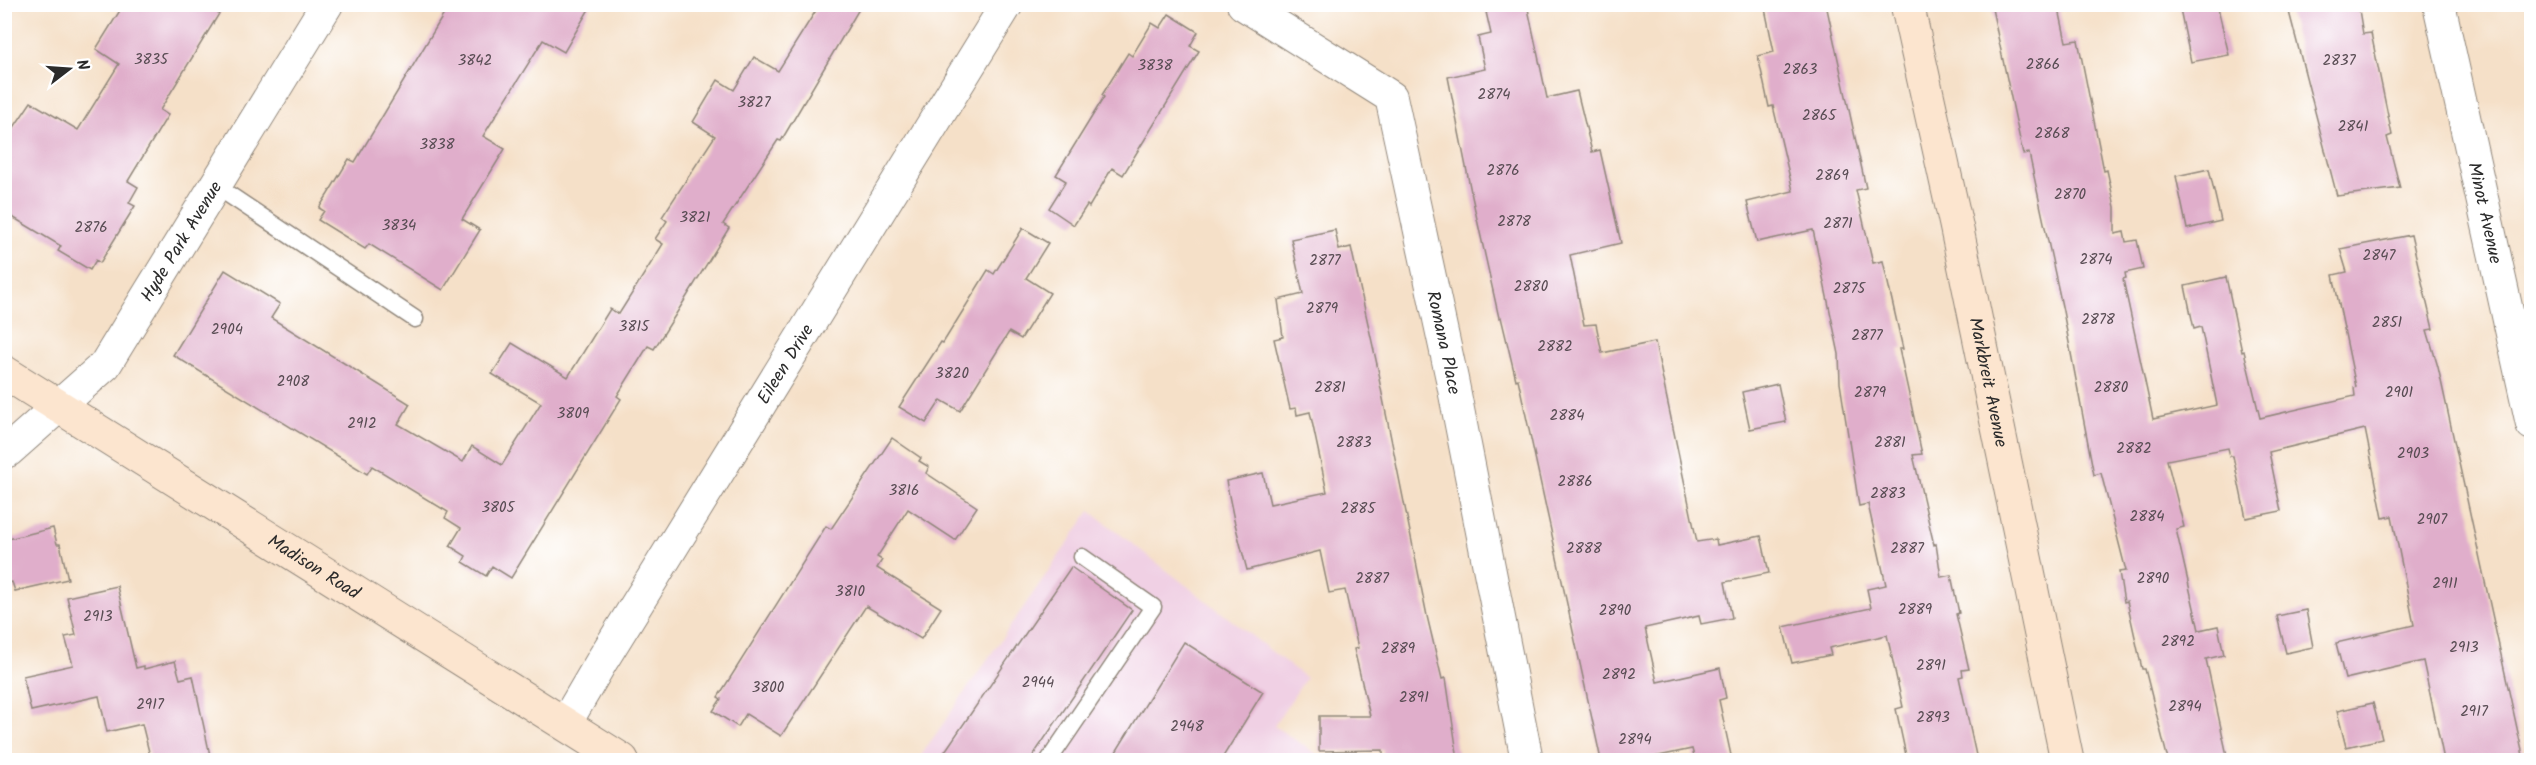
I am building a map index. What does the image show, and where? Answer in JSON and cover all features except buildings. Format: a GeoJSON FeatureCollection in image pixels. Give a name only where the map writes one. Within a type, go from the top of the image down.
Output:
{"type":"FeatureCollection","features":[{"type":"Feature","properties":{"kind":"street","name":"Hyde Park Avenue"},"geometry":{"type":"LineString","coordinates":[[4,452],[8,451],[105,365],[327,4]]}},
{"type":"Feature","properties":{"kind":"street","name":"Eileen Drive"},"geometry":{"type":"LineString","coordinates":[[565,724],[1008,4]]}},
{"type":"Feature","properties":{"kind":"street","name":"Romana Place"},"geometry":{"type":"LineString","coordinates":[[1243,4],[1391,98],[1452,379],[1527,760]]}},
{"type":"Feature","properties":{"kind":"street","name":"Markbreit Avenue"},"geometry":{"type":"LineString","coordinates":[[1907,4],[1961,248],[2067,760]]}},
{"type":"Feature","properties":{"kind":"street","name":"Minot Avenue"},"geometry":{"type":"LineString","coordinates":[[2439,4],[2520,313],[2532,424]]}},
{"type":"Feature","properties":{"kind":"street","name":"Madison Road"},"geometry":{"type":"LineString","coordinates":[[4,372],[622,760]]}},
{"type":"Feature","properties":{"kind":"lane"},"geometry":{"type":"LineString","coordinates":[[216,186],[415,319]]}},
{"type":"Feature","properties":{"kind":"lane"},"geometry":{"type":"LineString","coordinates":[[1049,760],[1153,607],[1083,557]]}},
{"type":"Feature","properties":{"kind":"shaded area"},"geometry":{"type":"Polygon","coordinates":[[[1090,511],[1306,678],[1274,726],[1326,760],[918,760],[1090,511]]]}}]}
